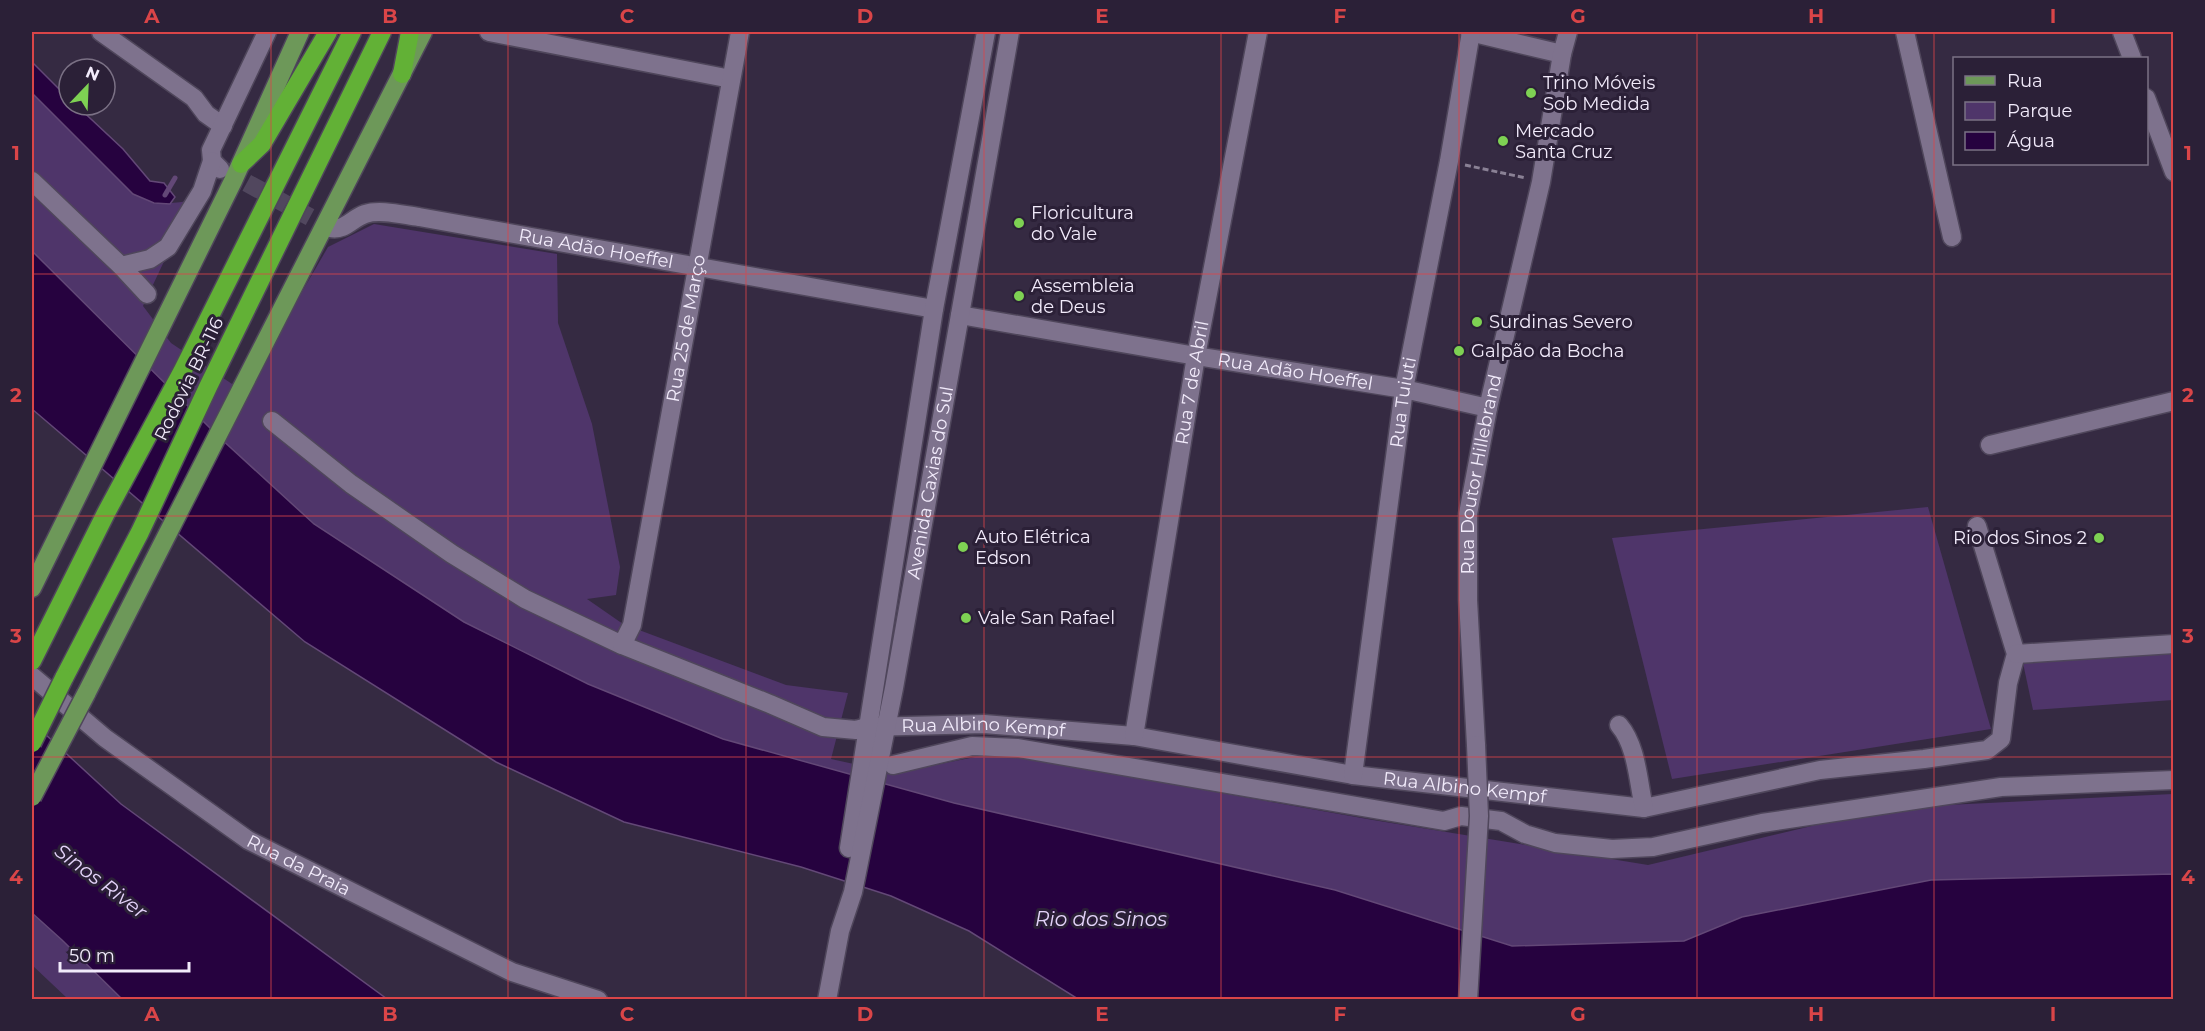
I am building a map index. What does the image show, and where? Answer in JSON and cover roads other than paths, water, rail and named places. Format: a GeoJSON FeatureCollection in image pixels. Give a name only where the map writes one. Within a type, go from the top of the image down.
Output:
{"type":"FeatureCollection","features":[{"type":"Feature","properties":{"kind":"highway"},"geometry":{"type":"LineString","coordinates":[[241,164],[262,144],[328,32]]}},
{"type":"Feature","properties":{"kind":"highway","name":"Rodovia BR-116"},"geometry":{"type":"LineString","coordinates":[[35,654],[106,513],[183,370],[352,32]]}},
{"type":"Feature","properties":{"kind":"highway","name":"Rodovia BR-116"},"geometry":{"type":"LineString","coordinates":[[32,743],[140,532],[208,387],[382,32]]}},
{"type":"Feature","properties":{"kind":"highway"},"geometry":{"type":"LineString","coordinates":[[402,74],[410,32]]}},
{"type":"Feature","properties":{"kind":"main road"},"geometry":{"type":"LineString","coordinates":[[32,588],[241,164],[300,32]]}},
{"type":"Feature","properties":{"kind":"main road"},"geometry":{"type":"LineString","coordinates":[[32,797],[423,32]]}},
{"type":"Feature","properties":{"kind":"street"},"geometry":{"type":"LineString","coordinates":[[101,32],[194,98],[206,114],[223,126]]}},
{"type":"Feature","properties":{"kind":"street"},"geometry":{"type":"LineString","coordinates":[[121,266],[150,259],[168,248],[216,165],[212,150],[267,32]]}},
{"type":"Feature","properties":{"kind":"street"},"geometry":{"type":"LineString","coordinates":[[489,32],[731,79]]}},
{"type":"Feature","properties":{"kind":"street","name":"Rua 25 de Março"},"geometry":{"type":"LineString","coordinates":[[622,645],[632,625],[740,32]]}},
{"type":"Feature","properties":{"kind":"street","name":"Avenida Caxias do Sul"},"geometry":{"type":"LineString","coordinates":[[876,728],[934,309],[986,32]]}},
{"type":"Feature","properties":{"kind":"street","name":"Avenida Caxias do Sul"},"geometry":{"type":"LineString","coordinates":[[827,999],[876,728],[960,315],[1010,32]]}},
{"type":"Feature","properties":{"kind":"street","name":"Rua 7 de Abril"},"geometry":{"type":"LineString","coordinates":[[1134,736],[1196,356],[1258,32]]}},
{"type":"Feature","properties":{"kind":"street"},"geometry":{"type":"LineString","coordinates":[[1470,32],[1562,54]]}},
{"type":"Feature","properties":{"kind":"street","name":"Rua Tuiuti"},"geometry":{"type":"LineString","coordinates":[[1353,775],[1404,389],[1449,161],[1470,32]]}},
{"type":"Feature","properties":{"kind":"street","name":"Rua Doutor Hillebrand"},"geometry":{"type":"LineString","coordinates":[[1468,999],[1479,816],[1468,600],[1468,514],[1488,408],[1541,182],[1562,54],[1568,32]]}},
{"type":"Feature","properties":{"kind":"street"},"geometry":{"type":"LineString","coordinates":[[1905,32],[1952,237]]}},
{"type":"Feature","properties":{"kind":"street"},"geometry":{"type":"LineString","coordinates":[[2122,32],[2132,57]]}},
{"type":"Feature","properties":{"kind":"street"},"geometry":{"type":"LineString","coordinates":[[2148,103],[2174,172]]}},
{"type":"Feature","properties":{"kind":"street"},"geometry":{"type":"LineString","coordinates":[[32,181],[147,294]]}},
{"type":"Feature","properties":{"kind":"street","name":"Rua Adão Hoeffel"},"geometry":{"type":"LineString","coordinates":[[330,228],[337,230],[344,228],[364,214],[419,217],[934,309]]}},
{"type":"Feature","properties":{"kind":"street","name":"Rua Adão Hoeffel"},"geometry":{"type":"LineString","coordinates":[[960,315],[1404,389],[1488,408]]}},
{"type":"Feature","properties":{"kind":"street"},"geometry":{"type":"LineString","coordinates":[[1990,445],[2174,401]]}},
{"type":"Feature","properties":{"kind":"street","name":"Rua Albino Kempf"},"geometry":{"type":"LineString","coordinates":[[272,421],[351,484],[452,554],[525,599],[622,645],[823,727],[856,730],[984,724],[1134,736],[1353,775],[1644,808],[1820,770],[1987,750],[2001,739],[2008,683],[2016,654]]}},
{"type":"Feature","properties":{"kind":"street"},"geometry":{"type":"LineString","coordinates":[[1977,526],[2016,654],[2174,644]]}},
{"type":"Feature","properties":{"kind":"street","name":"Rua da Praia"},"geometry":{"type":"LineString","coordinates":[[32,676],[105,738],[248,840],[512,972],[598,999]]}},
{"type":"Feature","properties":{"kind":"street"},"geometry":{"type":"LineString","coordinates":[[1619,725],[1626,732],[1631,744],[1644,808]]}},
{"type":"Feature","properties":{"kind":"street"},"geometry":{"type":"LineString","coordinates":[[933,726],[944,753]]}},
{"type":"Feature","properties":{"kind":"street"},"geometry":{"type":"LineString","coordinates":[[893,765],[972,746],[1018,748],[1444,821],[1461,816],[1501,821],[1525,834],[1555,843],[1612,849],[1653,847],[1762,823],[2001,787],[2174,780]]}},
{"type":"Feature","properties":{"kind":"water"},"geometry":{"type":"Polygon","coordinates":[[[32,62],[57,87],[57,117],[89,117],[123,149],[150,181],[164,183],[175,197],[170,204],[154,203],[133,194],[32,93],[32,62]]]}},
{"type":"Feature","properties":{"kind":"water","name":"Rio dos Sinos"},"geometry":{"type":"Polygon","coordinates":[[[32,251],[219,437],[314,524],[464,622],[588,684],[723,739],[954,803],[1335,890],[1512,946],[1684,941],[1742,917],[1931,880],[2173,874],[2173,999],[1078,999],[969,931],[891,896],[801,867],[624,822],[496,762],[305,642],[32,409],[32,251]]]}},
{"type":"Feature","properties":{"kind":"water","name":"Sinos River"},"geometry":{"type":"Polygon","coordinates":[[[32,722],[121,804],[387,999],[122,999],[32,913],[32,722]]]}},
{"type":"Feature","properties":{"kind":"waterway"},"geometry":{"type":"LineString","coordinates":[[165,195],[175,178]]}},
{"type":"Feature","properties":{"kind":"tunnel"},"geometry":{"type":"LineString","coordinates":[[223,170],[330,228]]}},
{"type":"Feature","properties":{"kind":"place","name":"Trino Móveis Sob Medida"},"geometry":{"type":"Point","coordinates":[1531,93]}},
{"type":"Feature","properties":{"kind":"place","name":"Mercado Santa Cruz"},"geometry":{"type":"Point","coordinates":[1503,141]}},
{"type":"Feature","properties":{"kind":"place","name":"Floricultura do Vale"},"geometry":{"type":"Point","coordinates":[1019,223]}},
{"type":"Feature","properties":{"kind":"place","name":"Assembleia de Deus"},"geometry":{"type":"Point","coordinates":[1019,296]}},
{"type":"Feature","properties":{"kind":"place","name":"Surdinas Severo"},"geometry":{"type":"Point","coordinates":[1477,322]}},
{"type":"Feature","properties":{"kind":"place","name":"Galpão da Bocha"},"geometry":{"type":"Point","coordinates":[1459,351]}},
{"type":"Feature","properties":{"kind":"place","name":"Rio dos Sinos 2"},"geometry":{"type":"Point","coordinates":[2099,538]}},
{"type":"Feature","properties":{"kind":"place","name":"Auto Elétrica Edson"},"geometry":{"type":"Point","coordinates":[963,547]}},
{"type":"Feature","properties":{"kind":"place","name":"Vale San Rafael"},"geometry":{"type":"Point","coordinates":[966,618]}}]}
